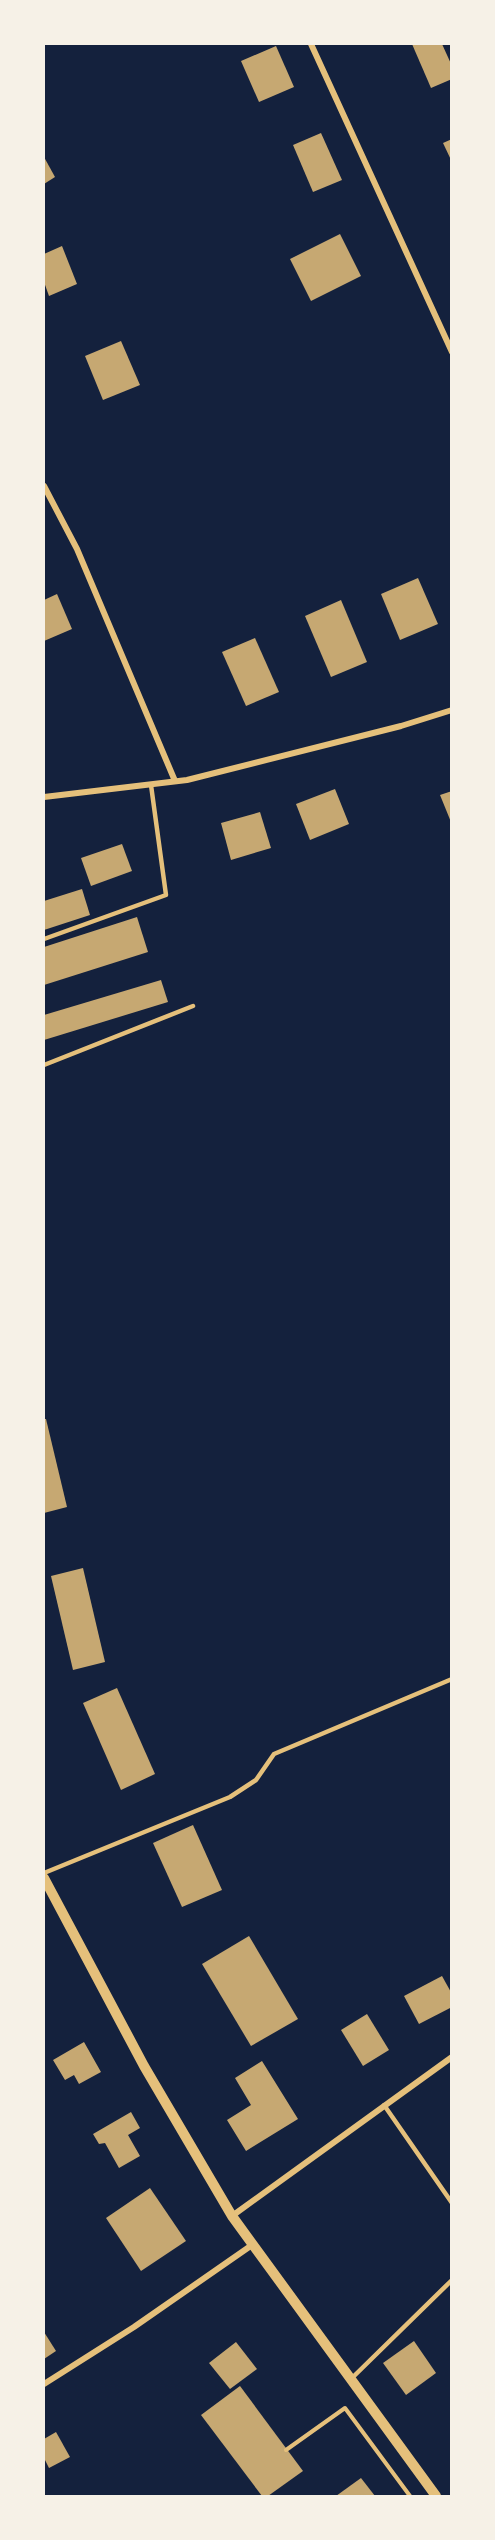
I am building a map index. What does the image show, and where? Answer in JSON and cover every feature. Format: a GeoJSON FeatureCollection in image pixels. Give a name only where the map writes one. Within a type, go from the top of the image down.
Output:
{"type":"FeatureCollection","features":[{"type":"Feature","properties":{"kind":"street"},"geometry":{"type":"LineString","coordinates":[[311,44],[452,352]]}},
{"type":"Feature","properties":{"kind":"street"},"geometry":{"type":"LineString","coordinates":[[44,486],[76,549],[175,781]]}},
{"type":"Feature","properties":{"kind":"street"},"geometry":{"type":"LineString","coordinates":[[44,797],[175,781],[401,726],[452,710]]}},
{"type":"Feature","properties":{"kind":"street"},"geometry":{"type":"LineString","coordinates":[[44,1876],[144,2066],[232,2216],[436,2496]]}},
{"type":"Feature","properties":{"kind":"street"},"geometry":{"type":"LineString","coordinates":[[232,2216],[452,2057]]}},
{"type":"Feature","properties":{"kind":"street"},"geometry":{"type":"LineString","coordinates":[[44,2384],[134,2327],[252,2245]]}},
{"type":"Feature","properties":{"kind":"lane"},"geometry":{"type":"LineString","coordinates":[[44,939],[166,895],[151,785]]}},
{"type":"Feature","properties":{"kind":"lane"},"geometry":{"type":"LineString","coordinates":[[44,1065],[193,1006]]}},
{"type":"Feature","properties":{"kind":"lane"},"geometry":{"type":"LineString","coordinates":[[44,1876],[230,1797],[256,1780],[274,1754],[452,1679]]}},
{"type":"Feature","properties":{"kind":"lane"},"geometry":{"type":"LineString","coordinates":[[384,2105],[452,2203]]}},
{"type":"Feature","properties":{"kind":"lane"},"geometry":{"type":"LineString","coordinates":[[350,2380],[452,2280]]}},
{"type":"Feature","properties":{"kind":"path"},"geometry":{"type":"LineString","coordinates":[[286,2450],[345,2408],[410,2496]]}},
{"type":"Feature","properties":{"kind":"building"},"geometry":{"type":"Polygon","coordinates":[[[412,44],[442,44],[452,66],[452,79],[431,88],[412,44]]]}},
{"type":"Feature","properties":{"kind":"building"},"geometry":{"type":"Polygon","coordinates":[[[276,46],[294,87],[259,102],[241,61],[276,46]]]}},
{"type":"Feature","properties":{"kind":"building"},"geometry":{"type":"Polygon","coordinates":[[[321,133],[342,180],[313,192],[293,145],[321,133]]]}},
{"type":"Feature","properties":{"kind":"building"},"geometry":{"type":"Polygon","coordinates":[[[452,139],[452,162],[443,143],[452,139]]]}},
{"type":"Feature","properties":{"kind":"building"},"geometry":{"type":"Polygon","coordinates":[[[44,157],[55,177],[44,184],[44,157]]]}},
{"type":"Feature","properties":{"kind":"building"},"geometry":{"type":"Polygon","coordinates":[[[340,234],[361,276],[311,301],[290,259],[340,234]]]}},
{"type":"Feature","properties":{"kind":"building"},"geometry":{"type":"Polygon","coordinates":[[[62,246],[77,284],[49,296],[44,282],[44,254],[62,246]]]}},
{"type":"Feature","properties":{"kind":"building"},"geometry":{"type":"Polygon","coordinates":[[[121,341],[140,385],[103,400],[85,356],[121,341]]]}},
{"type":"Feature","properties":{"kind":"building"},"geometry":{"type":"Polygon","coordinates":[[[418,578],[438,624],[400,640],[381,594],[418,578]]]}},
{"type":"Feature","properties":{"kind":"building"},"geometry":{"type":"Polygon","coordinates":[[[57,594],[72,629],[44,641],[44,600],[57,594]]]}},
{"type":"Feature","properties":{"kind":"building"},"geometry":{"type":"Polygon","coordinates":[[[341,600],[367,662],[331,677],[305,616],[341,600]]]}},
{"type":"Feature","properties":{"kind":"building"},"geometry":{"type":"Polygon","coordinates":[[[255,638],[279,692],[246,706],[222,652],[255,638]]]}},
{"type":"Feature","properties":{"kind":"building"},"geometry":{"type":"Polygon","coordinates":[[[335,789],[349,824],[310,840],[296,804],[335,789]]]}},
{"type":"Feature","properties":{"kind":"building"},"geometry":{"type":"Polygon","coordinates":[[[452,791],[452,822],[451,822],[440,795],[452,791]]]}},
{"type":"Feature","properties":{"kind":"building"},"geometry":{"type":"Polygon","coordinates":[[[260,812],[271,848],[231,860],[221,823],[260,812]]]}},
{"type":"Feature","properties":{"kind":"building"},"geometry":{"type":"Polygon","coordinates":[[[122,844],[132,871],[91,886],[81,858],[122,844]]]}},
{"type":"Feature","properties":{"kind":"building"},"geometry":{"type":"Polygon","coordinates":[[[82,889],[90,915],[44,930],[44,901],[82,889]]]}},
{"type":"Feature","properties":{"kind":"building"},"geometry":{"type":"Polygon","coordinates":[[[137,917],[148,952],[44,985],[44,947],[137,917]]]}},
{"type":"Feature","properties":{"kind":"building"},"geometry":{"type":"Polygon","coordinates":[[[161,980],[168,1002],[44,1040],[44,1015],[161,980]]]}},
{"type":"Feature","properties":{"kind":"building"},"geometry":{"type":"Polygon","coordinates":[[[44,1419],[46,1419],[67,1507],[44,1513],[44,1419]]]}},
{"type":"Feature","properties":{"kind":"building"},"geometry":{"type":"Polygon","coordinates":[[[83,1568],[105,1662],[73,1670],[51,1576],[83,1568]]]}},
{"type":"Feature","properties":{"kind":"building"},"geometry":{"type":"Polygon","coordinates":[[[117,1688],[155,1774],[121,1790],[83,1703],[117,1688]]]}},
{"type":"Feature","properties":{"kind":"building"},"geometry":{"type":"Polygon","coordinates":[[[193,1825],[222,1890],[182,1907],[153,1843],[193,1825]]]}},
{"type":"Feature","properties":{"kind":"building"},"geometry":{"type":"Polygon","coordinates":[[[249,1936],[298,2019],[251,2046],[202,1964],[249,1936]]]}},
{"type":"Feature","properties":{"kind":"building"},"geometry":{"type":"Polygon","coordinates":[[[442,1976],[452,1994],[452,2007],[419,2024],[404,1996],[442,1976]]]}},
{"type":"Feature","properties":{"kind":"building"},"geometry":{"type":"Polygon","coordinates":[[[367,2014],[389,2050],[363,2066],[341,2030],[367,2014]]]}},
{"type":"Feature","properties":{"kind":"building"},"geometry":{"type":"Polygon","coordinates":[[[84,2042],[101,2072],[79,2084],[74,2075],[65,2080],[53,2060],[84,2042]]]}},
{"type":"Feature","properties":{"kind":"building"},"geometry":{"type":"Polygon","coordinates":[[[262,2061],[298,2119],[246,2151],[227,2120],[251,2105],[235,2078],[262,2061]]]}},
{"type":"Feature","properties":{"kind":"building"},"geometry":{"type":"Polygon","coordinates":[[[131,2112],[140,2128],[128,2135],[140,2156],[119,2168],[105,2143],[99,2144],[93,2134],[131,2112]]]}},
{"type":"Feature","properties":{"kind":"building"},"geometry":{"type":"Polygon","coordinates":[[[150,2188],[186,2241],[141,2271],[106,2218],[150,2188]]]}},
{"type":"Feature","properties":{"kind":"building"},"geometry":{"type":"Polygon","coordinates":[[[44,2332],[56,2351],[44,2359],[44,2332]]]}},
{"type":"Feature","properties":{"kind":"building"},"geometry":{"type":"Polygon","coordinates":[[[414,2341],[436,2373],[406,2395],[383,2363],[414,2341]]]}},
{"type":"Feature","properties":{"kind":"building"},"geometry":{"type":"Polygon","coordinates":[[[236,2342],[257,2369],[230,2389],[209,2363],[236,2342]]]}},
{"type":"Feature","properties":{"kind":"building"},"geometry":{"type":"Polygon","coordinates":[[[240,2386],[303,2471],[268,2496],[262,2496],[201,2415],[240,2386]]]}},
{"type":"Feature","properties":{"kind":"building"},"geometry":{"type":"Polygon","coordinates":[[[56,2432],[70,2457],[49,2468],[44,2458],[44,2439],[56,2432]]]}},
{"type":"Feature","properties":{"kind":"building"},"geometry":{"type":"Polygon","coordinates":[[[361,2478],[375,2496],[336,2496],[361,2478]]]}}]}
